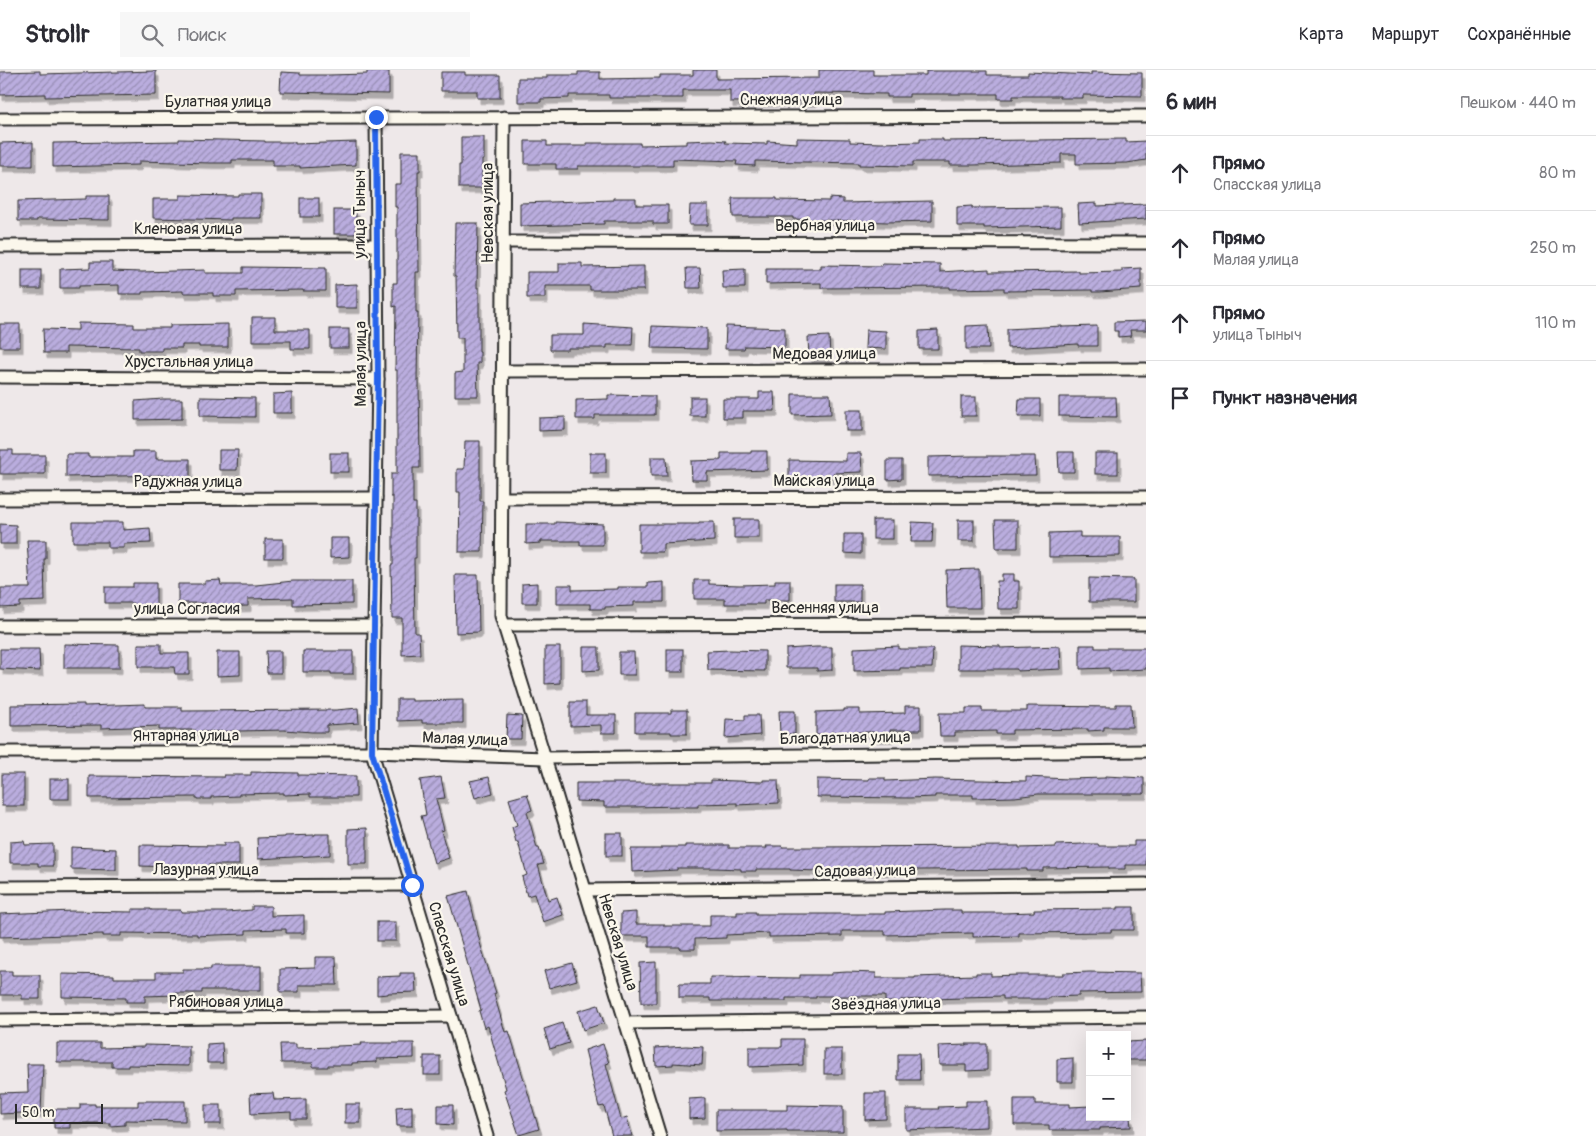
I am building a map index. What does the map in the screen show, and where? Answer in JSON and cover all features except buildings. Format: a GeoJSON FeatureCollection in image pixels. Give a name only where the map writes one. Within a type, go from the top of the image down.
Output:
{"type":"FeatureCollection","features":[{"type":"Feature","properties":{"kind":"street","name":"Снежная улица"},"geometry":{"type":"LineString","coordinates":[[436,117],[1146,116]]}},
{"type":"Feature","properties":{"kind":"street","name":"улица Тыныч"},"geometry":{"type":"LineString","coordinates":[[376,117],[377,310]]}},
{"type":"Feature","properties":{"kind":"street","name":"Булатная улица"},"geometry":{"type":"LineString","coordinates":[[0,119],[436,117]]}},
{"type":"Feature","properties":{"kind":"street","name":"Невская улица"},"geometry":{"type":"LineString","coordinates":[[503,371],[504,117]]}},
{"type":"Feature","properties":{"kind":"street","name":"Вербная улица"},"geometry":{"type":"LineString","coordinates":[[504,242],[1146,243]]}},
{"type":"Feature","properties":{"kind":"street","name":"Кленовая улица"},"geometry":{"type":"LineString","coordinates":[[0,246],[376,245]]}},
{"type":"Feature","properties":{"kind":"street","name":"Малая улица"},"geometry":{"type":"LineString","coordinates":[[377,310],[378,379],[372,752],[544,758]]}},
{"type":"Feature","properties":{"kind":"street","name":"Медовая улица"},"geometry":{"type":"LineString","coordinates":[[503,371],[1146,369]]}},
{"type":"Feature","properties":{"kind":"street"},"geometry":{"type":"LineString","coordinates":[[503,371],[501,616],[544,758]]}},
{"type":"Feature","properties":{"kind":"street","name":"Хрустальная улица"},"geometry":{"type":"LineString","coordinates":[[0,377],[378,379]]}},
{"type":"Feature","properties":{"kind":"street","name":"Майская улица"},"geometry":{"type":"LineString","coordinates":[[502,498],[1146,497]]}},
{"type":"Feature","properties":{"kind":"street","name":"Радужная улица"},"geometry":{"type":"LineString","coordinates":[[0,499],[376,498]]}},
{"type":"Feature","properties":{"kind":"street","name":"Весенняя улица"},"geometry":{"type":"LineString","coordinates":[[504,625],[1146,624]]}},
{"type":"Feature","properties":{"kind":"street","name":"улица Согласия"},"geometry":{"type":"LineString","coordinates":[[0,626],[374,626]]}},
{"type":"Feature","properties":{"kind":"street","name":"Благодатная улица"},"geometry":{"type":"LineString","coordinates":[[544,758],[1146,751]]}},
{"type":"Feature","properties":{"kind":"street","name":"Янтарная улица"},"geometry":{"type":"LineString","coordinates":[[0,752],[372,752]]}},
{"type":"Feature","properties":{"kind":"street","name":"Спасская улица"},"geometry":{"type":"LineString","coordinates":[[372,752],[487,1136]]}},
{"type":"Feature","properties":{"kind":"street","name":"Невская улица"},"geometry":{"type":"LineString","coordinates":[[544,758],[660,1136]]}},
{"type":"Feature","properties":{"kind":"street","name":"Садовая улица"},"geometry":{"type":"LineString","coordinates":[[585,890],[1146,884]]}},
{"type":"Feature","properties":{"kind":"street","name":"Лазурная улица"},"geometry":{"type":"LineString","coordinates":[[0,887],[412,885]]}},
{"type":"Feature","properties":{"kind":"street","name":"Рябиновая улица"},"geometry":{"type":"LineString","coordinates":[[0,1020],[451,1016]]}},
{"type":"Feature","properties":{"kind":"street","name":"Звёздная улица"},"geometry":{"type":"LineString","coordinates":[[625,1023],[1146,1017]]}},
{"type":"Feature","properties":{"kind":"route"},"geometry":{"type":"LineString","coordinates":[[376,117],[378,379],[372,752],[412,885]]}}]}
